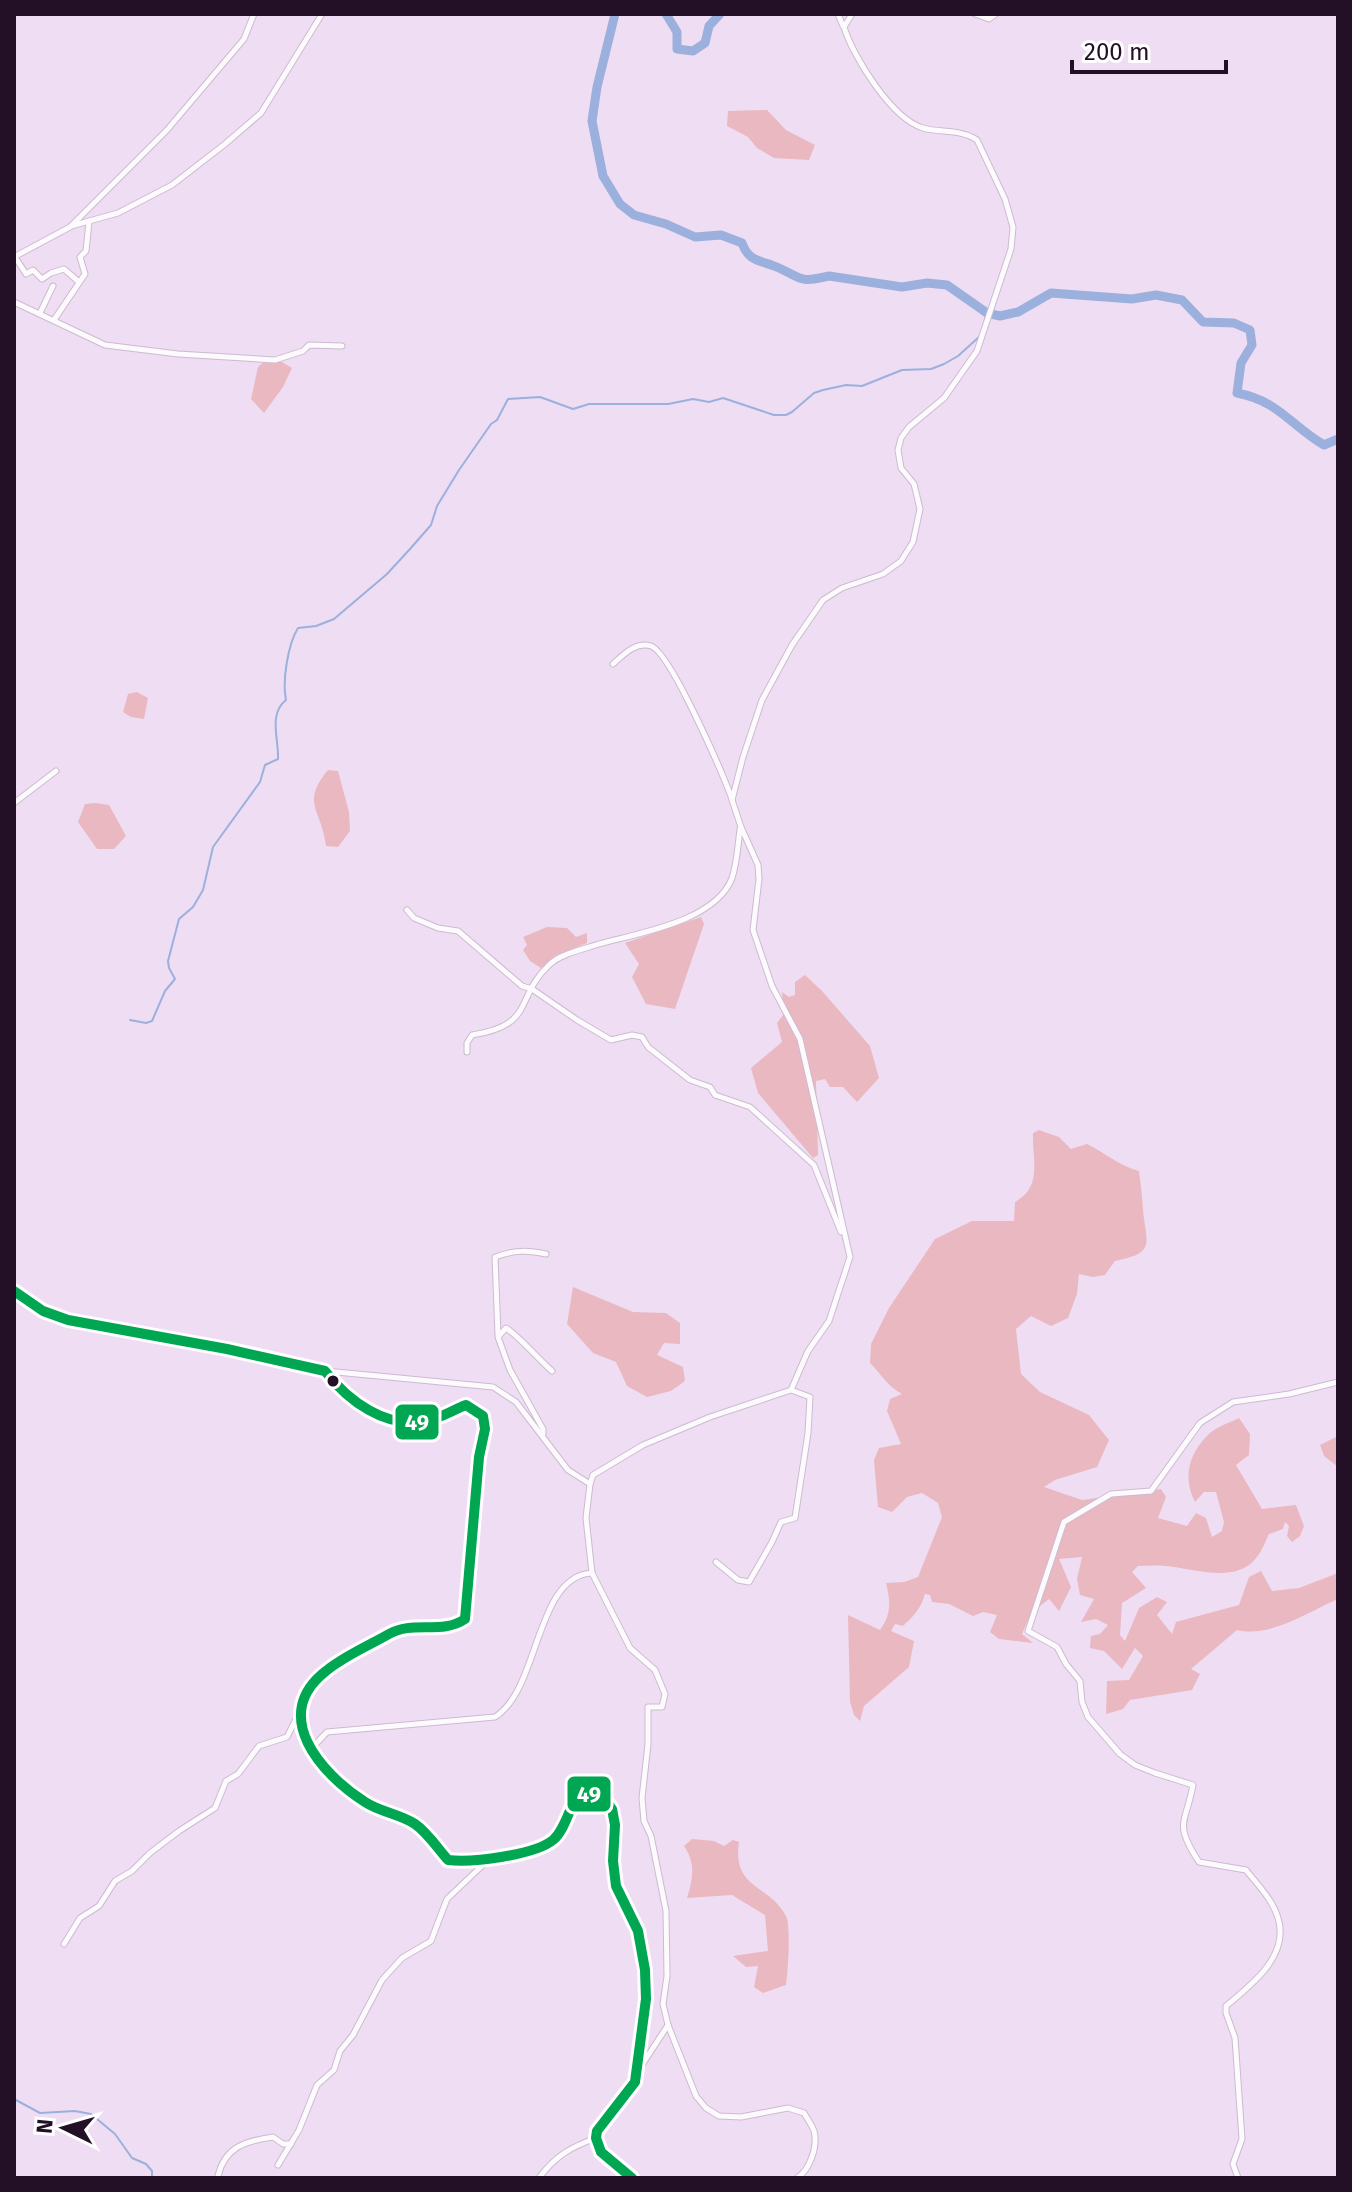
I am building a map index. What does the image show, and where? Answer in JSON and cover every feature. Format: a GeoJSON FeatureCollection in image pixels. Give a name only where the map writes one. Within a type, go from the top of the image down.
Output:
{"type":"FeatureCollection","features":[{"type":"Feature","properties":{"kind":"main road"},"geometry":{"type":"LineString","coordinates":[[16,1295],[43,1311],[68,1320],[227,1349],[325,1371],[334,1383],[365,1408],[386,1420],[425,1421],[466,1405],[483,1416],[485,1429],[479,1457],[465,1619],[454,1627],[395,1630],[324,1672],[305,1696],[300,1711],[300,1729],[310,1750],[335,1778],[367,1804],[415,1824],[448,1860],[487,1860],[552,1842],[574,1801],[589,1794],[605,1800],[612,1809],[616,1886],[638,1931],[646,1999],[637,2073],[631,2091],[602,2124],[596,2138],[601,2152],[632,2178]]}},
{"type":"Feature","properties":{"kind":"street"},"geometry":{"type":"LineString","coordinates":[[70,227],[167,130],[244,39],[254,14]]}},
{"type":"Feature","properties":{"kind":"street"},"geometry":{"type":"LineString","coordinates":[[80,282],[64,269],[42,279],[33,270],[26,274],[14,257],[70,227],[118,213],[172,185],[261,113],[322,14]]}},
{"type":"Feature","properties":{"kind":"street"},"geometry":{"type":"LineString","coordinates":[[732,800],[762,700],[807,622],[823,600],[842,588],[883,574],[901,561],[913,542],[920,509],[914,484],[901,468],[898,450],[901,438],[909,427],[944,398],[977,351],[1011,249],[1013,227],[1005,199],[977,140],[970,135],[921,128],[899,114],[855,55],[838,14]]}},
{"type":"Feature","properties":{"kind":"street"},"geometry":{"type":"LineString","coordinates":[[844,27],[852,14]]}},
{"type":"Feature","properties":{"kind":"street"},"geometry":{"type":"LineString","coordinates":[[975,14],[989,19],[996,14]]}},
{"type":"Feature","properties":{"kind":"street"},"geometry":{"type":"LineString","coordinates":[[54,320],[85,274],[80,257],[86,251],[89,222]]}},
{"type":"Feature","properties":{"kind":"street"},"geometry":{"type":"LineString","coordinates":[[40,313],[53,286]]}},
{"type":"Feature","properties":{"kind":"street"},"geometry":{"type":"LineString","coordinates":[[14,302],[105,345],[178,354],[275,360],[303,351],[309,345],[342,346]]}},
{"type":"Feature","properties":{"kind":"street"},"geometry":{"type":"LineString","coordinates":[[613,664],[636,646],[650,645],[659,652],[692,708],[732,800],[758,865],[753,930],[772,986],[800,1039],[827,1163],[842,1213],[846,1244]]}},
{"type":"Feature","properties":{"kind":"street"},"geometry":{"type":"LineString","coordinates":[[14,803],[56,771]]}},
{"type":"Feature","properties":{"kind":"street"},"geometry":{"type":"LineString","coordinates":[[467,1052],[467,1043],[472,1035],[487,1033],[515,1020],[550,964],[584,949],[652,930],[708,909],[731,879],[741,827]]}},
{"type":"Feature","properties":{"kind":"street"},"geometry":{"type":"LineString","coordinates":[[407,910],[414,918],[438,928],[458,931],[508,975],[611,1040],[632,1035],[642,1037],[648,1047],[682,1075],[710,1087],[715,1095],[750,1107],[814,1165],[850,1257],[829,1321],[808,1351],[791,1390]]}},
{"type":"Feature","properties":{"kind":"street"},"geometry":{"type":"LineString","coordinates":[[543,1435],[543,1429],[510,1370],[498,1337],[495,1257],[509,1251],[526,1250],[546,1254]]}},
{"type":"Feature","properties":{"kind":"street"},"geometry":{"type":"LineString","coordinates":[[498,1337],[506,1328],[514,1333],[552,1371]]}},
{"type":"Feature","properties":{"kind":"street"},"geometry":{"type":"LineString","coordinates":[[325,1371],[493,1387],[516,1402],[568,1470],[590,1484]]}},
{"type":"Feature","properties":{"kind":"street"},"geometry":{"type":"LineString","coordinates":[[1238,2178],[1233,2164],[1242,2139],[1240,2090],[1235,2038],[1226,2006],[1262,1974],[1272,1960],[1279,1939],[1278,1914],[1246,1870],[1199,1862],[1188,1846],[1182,1827],[1193,1785],[1135,1765],[1120,1754],[1088,1717],[1082,1702],[1080,1681],[1057,1647],[1028,1631],[1064,1522],[1111,1494],[1151,1491],[1200,1423],[1233,1402],[1289,1394],[1338,1382]]}},
{"type":"Feature","properties":{"kind":"street"},"geometry":{"type":"LineString","coordinates":[[716,1562],[738,1580],[749,1582],[781,1522],[795,1518],[808,1433],[810,1397],[791,1390],[710,1417],[643,1445],[593,1475],[586,1518],[592,1573],[630,1648],[655,1670],[665,1694],[662,1707],[648,1707],[648,1744],[642,1798],[644,1821],[651,1836],[666,1911],[667,1976],[663,2004],[668,2025],[696,2096],[706,2108],[719,2116],[741,2117],[788,2108],[804,2113],[814,2131],[814,2151],[802,2175],[797,2178]]}},
{"type":"Feature","properties":{"kind":"street"},"geometry":{"type":"LineString","coordinates":[[310,1750],[327,1732],[495,1717],[507,1708],[520,1687],[557,1595],[576,1577],[592,1573]]}},
{"type":"Feature","properties":{"kind":"street"},"geometry":{"type":"LineString","coordinates":[[64,1944],[80,1918],[99,1906],[115,1881],[132,1871],[171,1837],[215,1808],[226,1781],[238,1774],[259,1746],[287,1737],[300,1711]]}},
{"type":"Feature","properties":{"kind":"street"},"geometry":{"type":"LineString","coordinates":[[278,2165],[291,2144],[317,2085],[334,2070],[340,2051],[353,2035],[382,1980],[402,1958],[431,1941],[447,1899],[487,1860]]}},
{"type":"Feature","properties":{"kind":"street"},"geometry":{"type":"LineString","coordinates":[[637,2073],[668,2025]]}},
{"type":"Feature","properties":{"kind":"street"},"geometry":{"type":"LineString","coordinates":[[218,2176],[222,2159],[243,2143],[273,2137],[283,2144],[291,2144]]}},
{"type":"Feature","properties":{"kind":"street"},"geometry":{"type":"LineString","coordinates":[[539,2178],[551,2162],[568,2149],[596,2138]]}},
{"type":"Feature","properties":{"kind":"shaded area"},"geometry":{"type":"Polygon","coordinates":[[[767,110],[786,130],[815,145],[809,160],[774,158],[757,148],[748,137],[727,126],[728,111],[767,110]]]}},
{"type":"Feature","properties":{"kind":"shaded area"},"geometry":{"type":"Polygon","coordinates":[[[265,361],[282,362],[292,368],[264,413],[251,399],[258,367],[265,361]]]}},
{"type":"Feature","properties":{"kind":"shaded area"},"geometry":{"type":"Polygon","coordinates":[[[137,692],[148,698],[144,719],[123,712],[128,694],[137,692]]]}},
{"type":"Feature","properties":{"kind":"shaded area"},"geometry":{"type":"Polygon","coordinates":[[[328,770],[338,771],[349,812],[350,831],[338,847],[326,846],[315,807],[315,791],[328,770]]]}},
{"type":"Feature","properties":{"kind":"shaded area"},"geometry":{"type":"Polygon","coordinates":[[[85,804],[109,805],[126,836],[114,849],[97,849],[78,822],[85,804]]]}},
{"type":"Feature","properties":{"kind":"shaded area"},"geometry":{"type":"Polygon","coordinates":[[[701,917],[704,924],[675,1009],[646,1004],[632,977],[639,964],[625,943],[701,917]]]}},
{"type":"Feature","properties":{"kind":"shaded area"},"geometry":{"type":"Polygon","coordinates":[[[547,927],[567,928],[576,937],[587,933],[587,943],[555,956],[541,968],[530,961],[523,950],[527,945],[523,937],[547,927]]]}},
{"type":"Feature","properties":{"kind":"shaded area"},"geometry":{"type":"Polygon","coordinates":[[[805,975],[870,1046],[879,1078],[857,1102],[843,1087],[830,1087],[825,1079],[816,1081],[818,1155],[813,1158],[758,1093],[751,1068],[782,1042],[777,1023],[784,1014],[782,992],[789,997],[795,995],[795,982],[805,975]]]}},
{"type":"Feature","properties":{"kind":"shaded area"},"geometry":{"type":"Polygon","coordinates":[[[1039,1130],[1059,1137],[1071,1149],[1087,1144],[1139,1171],[1147,1239],[1143,1250],[1115,1261],[1105,1275],[1093,1277],[1079,1274],[1077,1294],[1068,1318],[1051,1326],[1031,1316],[1016,1329],[1021,1374],[1040,1392],[1089,1415],[1109,1440],[1097,1467],[1055,1480],[1044,1487],[1082,1500],[1161,1489],[1166,1497],[1158,1518],[1187,1526],[1196,1513],[1206,1518],[1212,1537],[1222,1531],[1224,1522],[1216,1492],[1204,1492],[1195,1502],[1189,1485],[1189,1468],[1195,1452],[1209,1434],[1239,1418],[1250,1434],[1249,1455],[1236,1465],[1262,1509],[1296,1505],[1304,1526],[1300,1536],[1292,1542],[1287,1536],[1289,1526],[1285,1522],[1283,1529],[1269,1534],[1257,1557],[1248,1566],[1226,1573],[1138,1566],[1132,1572],[1146,1588],[1122,1603],[1120,1635],[1125,1641],[1139,1608],[1157,1597],[1167,1602],[1157,1615],[1172,1634],[1176,1622],[1239,1605],[1249,1577],[1261,1571],[1272,1591],[1299,1588],[1338,1573],[1338,1599],[1276,1627],[1237,1630],[1191,1669],[1200,1674],[1192,1690],[1130,1700],[1123,1709],[1106,1714],[1107,1681],[1129,1680],[1143,1656],[1135,1648],[1122,1669],[1104,1651],[1090,1648],[1091,1636],[1100,1634],[1108,1625],[1096,1619],[1081,1622],[1094,1599],[1080,1595],[1077,1579],[1082,1557],[1059,1559],[1071,1587],[1059,1611],[1049,1599],[1031,1613],[1022,1634],[1033,1643],[999,1639],[990,1632],[997,1615],[983,1612],[973,1616],[949,1604],[932,1602],[930,1595],[925,1594],[911,1619],[903,1626],[895,1624],[891,1631],[914,1641],[909,1667],[864,1706],[860,1721],[854,1715],[850,1702],[848,1615],[880,1630],[889,1608],[886,1583],[918,1577],[942,1517],[938,1503],[922,1493],[907,1497],[892,1512],[878,1507],[874,1460],[879,1448],[901,1444],[887,1411],[890,1399],[902,1394],[888,1384],[870,1363],[871,1344],[889,1308],[935,1239],[972,1221],[1014,1221],[1015,1202],[1024,1196],[1033,1181],[1033,1133],[1039,1130]]]}},
{"type":"Feature","properties":{"kind":"shaded area"},"geometry":{"type":"Polygon","coordinates":[[[573,1287],[633,1312],[666,1313],[680,1323],[680,1344],[664,1343],[657,1355],[683,1367],[685,1381],[671,1391],[647,1397],[627,1386],[616,1362],[593,1353],[567,1324],[573,1287]]]}},
{"type":"Feature","properties":{"kind":"shaded area"},"geometry":{"type":"Polygon","coordinates":[[[1338,1436],[1338,1467],[1324,1456],[1320,1445],[1338,1436]]]}},
{"type":"Feature","properties":{"kind":"shaded area"},"geometry":{"type":"Polygon","coordinates":[[[692,1839],[714,1841],[724,1846],[733,1840],[739,1842],[738,1857],[746,1878],[779,1906],[788,1921],[786,1985],[763,1993],[754,1987],[758,1966],[746,1967],[733,1956],[768,1951],[765,1915],[732,1895],[687,1898],[692,1871],[684,1846],[692,1839]]]}},
{"type":"Feature","properties":{"kind":"waterway"},"geometry":{"type":"LineString","coordinates":[[615,14],[592,121],[603,176],[620,204],[634,215],[695,237],[721,235],[742,243],[752,258],[802,279],[829,276],[902,287],[927,283],[947,285],[987,313],[1000,316],[1018,312],[1051,293],[1132,299],[1156,295],[1182,300],[1203,322],[1234,323],[1250,330],[1252,345],[1241,363],[1237,393],[1264,402],[1324,445],[1338,439]]}},
{"type":"Feature","properties":{"kind":"waterway"},"geometry":{"type":"LineString","coordinates":[[666,14],[677,32],[677,49],[693,51],[705,43],[709,26],[720,14]]}},
{"type":"Feature","properties":{"kind":"waterway"},"geometry":{"type":"LineString","coordinates":[[985,319],[987,313]]}},
{"type":"Feature","properties":{"kind":"waterway"},"geometry":{"type":"LineString","coordinates":[[130,1020],[152,1021],[165,991],[175,979],[168,961],[179,919],[193,907],[203,890],[213,847],[260,782],[265,765],[278,759],[277,712],[286,700],[287,663],[298,628],[316,626],[334,619],[387,574],[410,549],[431,525],[437,506],[491,424],[497,420],[508,399],[540,397],[573,409],[589,404],[668,404],[693,399],[709,402],[723,398],[774,415],[786,415],[814,393],[823,390],[846,385],[862,386],[902,370],[931,369],[944,364],[979,337]]}},
{"type":"Feature","properties":{"kind":"waterway"},"geometry":{"type":"LineString","coordinates":[[14,2099],[40,2113],[75,2111],[91,2114],[115,2134],[132,2158],[146,2164],[152,2171],[152,2178]]}},
{"type":"Feature","properties":{"kind":"transit line","name":"49"},"geometry":{"type":"LineString","coordinates":[[14,1291],[43,1311],[68,1320],[227,1349],[325,1371],[357,1402],[397,1421],[431,1420],[466,1405],[483,1416],[485,1429],[479,1457],[465,1619],[447,1626],[398,1630],[340,1661],[310,1688],[302,1706],[302,1724],[318,1760],[332,1776],[371,1805],[415,1824],[448,1860],[503,1857],[544,1845],[560,1832],[574,1801],[589,1794],[605,1800],[612,1809],[616,1886],[638,1931],[646,1999],[635,2082],[597,2131],[596,2138],[601,2152],[632,2178]]}}]}
